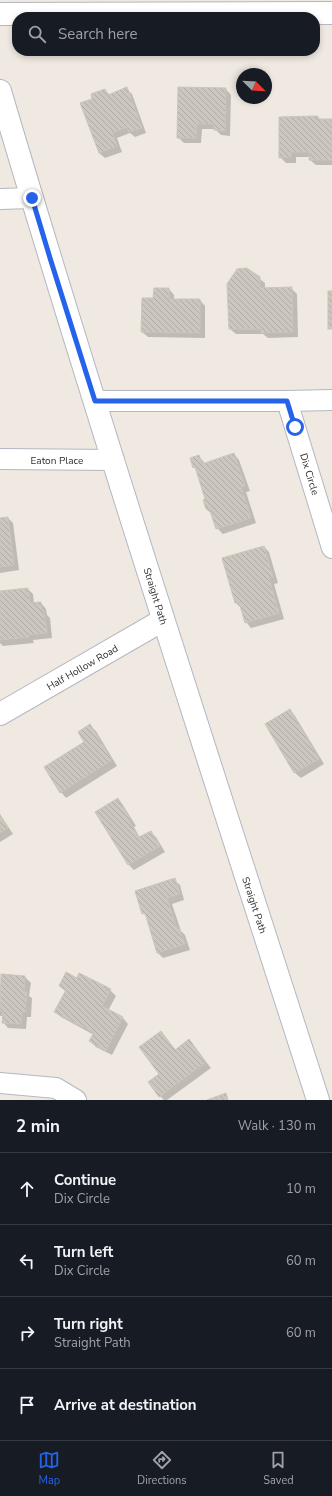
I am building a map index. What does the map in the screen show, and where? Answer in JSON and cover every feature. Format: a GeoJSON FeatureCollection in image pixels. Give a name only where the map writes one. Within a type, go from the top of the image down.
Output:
{"type":"FeatureCollection","features":[{"type":"Feature","properties":{"kind":"main road"},"geometry":{"type":"LineString","coordinates":[[47,12],[164,7],[332,12]]}},
{"type":"Feature","properties":{"kind":"main road"},"geometry":{"type":"LineString","coordinates":[[0,14],[12,13]]}},
{"type":"Feature","properties":{"kind":"main road","name":"Straight Path"},"geometry":{"type":"LineString","coordinates":[[0,91],[50,258],[163,620],[318,1100]]}},
{"type":"Feature","properties":{"kind":"main road","name":"Half Hollow Road"},"geometry":{"type":"LineString","coordinates":[[0,714],[163,620]]}},
{"type":"Feature","properties":{"kind":"street"},"geometry":{"type":"LineString","coordinates":[[0,199],[32,198]]}},
{"type":"Feature","properties":{"kind":"street"},"geometry":{"type":"LineString","coordinates":[[95,401],[332,400]]}},
{"type":"Feature","properties":{"kind":"street","name":"Dix Circle"},"geometry":{"type":"LineString","coordinates":[[287,401],[332,548]]}},
{"type":"Feature","properties":{"kind":"street","name":"Eaton Place"},"geometry":{"type":"LineString","coordinates":[[0,459],[114,460]]}},
{"type":"Feature","properties":{"kind":"street"},"geometry":{"type":"LineString","coordinates":[[0,1083],[56,1088],[76,1100]]}},
{"type":"Feature","properties":{"kind":"building"},"geometry":{"type":"Polygon","coordinates":[[[127,87],[142,128],[129,132],[127,127],[112,133],[117,146],[99,153],[80,103],[92,99],[91,94],[105,89],[108,95],[127,87]]]}},
{"type":"Feature","properties":{"kind":"building"},"geometry":{"type":"Polygon","coordinates":[[[178,87],[226,88],[225,131],[214,130],[214,124],[197,124],[196,138],[177,138],[178,87]]]}},
{"type":"Feature","properties":{"kind":"building"},"geometry":{"type":"Polygon","coordinates":[[[318,116],[318,119],[332,119],[332,160],[309,160],[309,152],[291,152],[291,157],[279,158],[279,117],[318,116]]]}},
{"type":"Feature","properties":{"kind":"building"},"geometry":{"type":"Polygon","coordinates":[[[247,268],[260,277],[260,288],[292,287],[293,332],[261,333],[261,329],[229,329],[227,284],[237,269],[247,268]]]}},
{"type":"Feature","properties":{"kind":"building"},"geometry":{"type":"Polygon","coordinates":[[[154,288],[169,288],[169,299],[200,299],[200,333],[141,332],[142,298],[153,298],[154,288]]]}},
{"type":"Feature","properties":{"kind":"building"},"geometry":{"type":"Polygon","coordinates":[[[328,291],[332,291],[332,329],[328,329],[328,291]]]}},
{"type":"Feature","properties":{"kind":"building"},"geometry":{"type":"Polygon","coordinates":[[[234,453],[245,486],[241,487],[251,518],[216,529],[209,508],[206,509],[203,500],[205,499],[195,467],[193,468],[190,458],[199,455],[202,464],[234,453]]]}},
{"type":"Feature","properties":{"kind":"building"},"geometry":{"type":"Polygon","coordinates":[[[8,517],[14,565],[0,567],[0,518],[8,517]]]}},
{"type":"Feature","properties":{"kind":"building"},"geometry":{"type":"Polygon","coordinates":[[[264,546],[273,577],[269,578],[279,613],[245,623],[239,602],[235,603],[222,558],[264,546]]]}},
{"type":"Feature","properties":{"kind":"building"},"geometry":{"type":"Polygon","coordinates":[[[28,588],[30,603],[41,602],[42,611],[44,611],[47,633],[28,635],[29,637],[0,640],[0,591],[28,588]]]}},
{"type":"Feature","properties":{"kind":"building"},"geometry":{"type":"Polygon","coordinates":[[[290,709],[319,759],[294,773],[265,724],[290,709]]]}},
{"type":"Feature","properties":{"kind":"building"},"geometry":{"type":"Polygon","coordinates":[[[90,724],[112,760],[60,793],[44,767],[84,742],[78,732],[90,724]]]}},
{"type":"Feature","properties":{"kind":"building"},"geometry":{"type":"Polygon","coordinates":[[[118,798],[131,820],[129,821],[139,837],[151,831],[160,846],[128,865],[95,812],[118,798]]]}},
{"type":"Feature","properties":{"kind":"building"},"geometry":{"type":"Polygon","coordinates":[[[0,815],[8,828],[0,833],[0,815]]]}},
{"type":"Feature","properties":{"kind":"building"},"geometry":{"type":"Polygon","coordinates":[[[175,878],[180,894],[167,898],[177,929],[179,928],[185,944],[157,953],[145,913],[142,914],[135,891],[175,878]]]}},
{"type":"Feature","properties":{"kind":"building"},"geometry":{"type":"Polygon","coordinates":[[[66,972],[77,978],[79,973],[111,989],[102,1006],[123,1017],[106,1051],[89,1041],[94,1033],[54,1012],[66,990],[59,986],[66,972]]]}},
{"type":"Feature","properties":{"kind":"building"},"geometry":{"type":"Polygon","coordinates":[[[1,974],[25,976],[24,992],[27,992],[25,1012],[22,1012],[21,1024],[2,1023],[3,1011],[0,1011],[1,974]]]}},
{"type":"Feature","properties":{"kind":"building"},"geometry":{"type":"Polygon","coordinates":[[[161,1031],[175,1050],[189,1039],[206,1062],[159,1097],[148,1082],[159,1074],[139,1047],[161,1031]]]}},
{"type":"Feature","properties":{"kind":"building"},"geometry":{"type":"Polygon","coordinates":[[[226,1093],[228,1100],[207,1100],[226,1093]]]}},
{"type":"Feature","properties":{"kind":"route"},"geometry":{"type":"LineString","coordinates":[[32,198],[95,401],[287,401],[295,427]]}}]}
